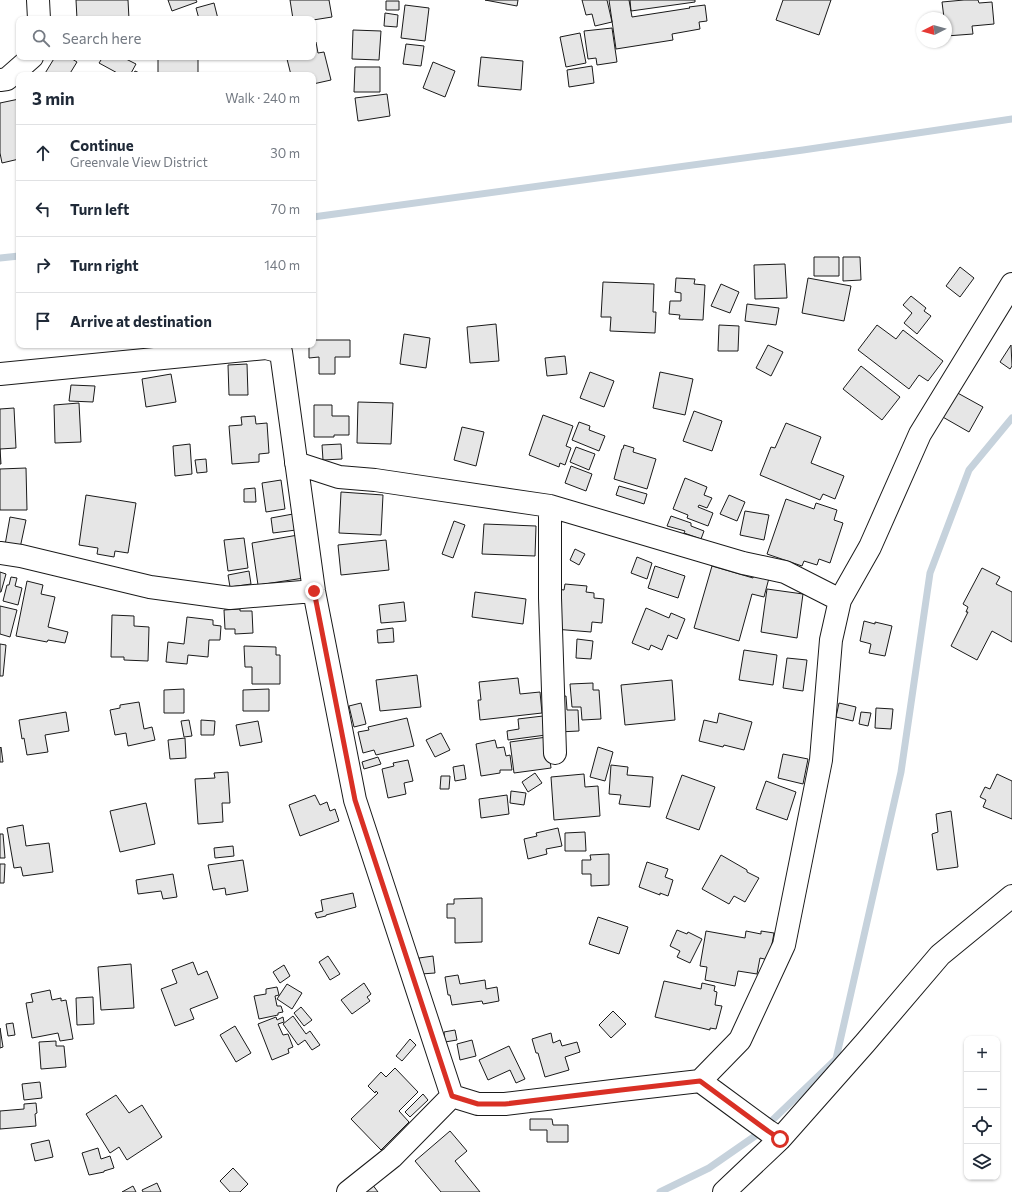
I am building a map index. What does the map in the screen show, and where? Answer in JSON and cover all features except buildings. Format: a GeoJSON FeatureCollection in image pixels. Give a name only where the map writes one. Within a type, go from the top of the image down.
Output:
{"type":"FeatureCollection","features":[{"type":"Feature","properties":{"kind":"street"},"geometry":{"type":"LineString","coordinates":[[38,0],[39,16]]}},
{"type":"Feature","properties":{"kind":"street"},"geometry":{"type":"LineString","coordinates":[[0,80],[7,78],[28,60]]}},
{"type":"Feature","properties":{"kind":"street"},"geometry":{"type":"LineString","coordinates":[[705,1084],[740,1040],[784,945],[821,760],[831,640],[840,600],[870,547],[920,434],[1012,284]]}},
{"type":"Feature","properties":{"kind":"street"},"geometry":{"type":"LineString","coordinates":[[0,374],[266,348],[281,352],[314,591],[355,800],[452,1096]]}},
{"type":"Feature","properties":{"kind":"street"},"geometry":{"type":"LineString","coordinates":[[296,463],[339,476],[550,506],[743,563],[785,572],[840,600]]}},
{"type":"Feature","properties":{"kind":"street"},"geometry":{"type":"LineString","coordinates":[[550,506],[550,598],[555,753]]}},
{"type":"Feature","properties":{"kind":"street"},"geometry":{"type":"LineString","coordinates":[[0,553],[21,556],[150,587],[230,598],[314,591]]}},
{"type":"Feature","properties":{"kind":"street"},"geometry":{"type":"LineString","coordinates":[[724,1192],[774,1135],[865,1043],[940,955],[1012,896]]}},
{"type":"Feature","properties":{"kind":"street"},"geometry":{"type":"LineString","coordinates":[[452,1096],[478,1104],[505,1104],[621,1090],[705,1084],[774,1135]]}},
{"type":"Feature","properties":{"kind":"street"},"geometry":{"type":"LineString","coordinates":[[348,1192],[392,1157],[452,1096]]}},
{"type":"Feature","properties":{"kind":"waterway"},"geometry":{"type":"LineString","coordinates":[[316,217],[803,150],[1012,119]]}},
{"type":"Feature","properties":{"kind":"waterway"},"geometry":{"type":"LineString","coordinates":[[0,258],[16,256]]}},
{"type":"Feature","properties":{"kind":"waterway"},"geometry":{"type":"LineString","coordinates":[[660,1192],[709,1168],[758,1134],[836,1059],[901,772],[930,573],[969,470],[1012,418]]}},
{"type":"Feature","properties":{"kind":"route"},"geometry":{"type":"LineString","coordinates":[[314,591],[355,800],[452,1096],[478,1104],[505,1104],[700,1081],[780,1139]]}}]}
